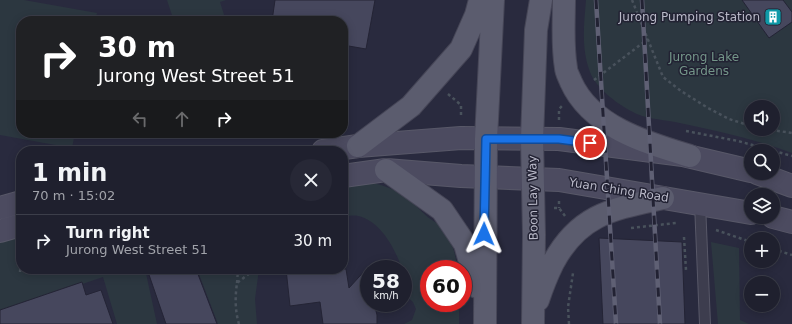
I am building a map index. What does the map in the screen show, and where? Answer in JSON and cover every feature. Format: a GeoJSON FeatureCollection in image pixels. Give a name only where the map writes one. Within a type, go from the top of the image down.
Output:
{"type":"FeatureCollection","features":[{"type":"Feature","properties":{"kind":"main road"},"geometry":{"type":"LineString","coordinates":[[358,146],[411,106],[461,49],[476,15],[480,0]]}},
{"type":"Feature","properties":{"kind":"main road"},"geometry":{"type":"LineString","coordinates":[[485,318],[485,177],[493,0]]}},
{"type":"Feature","properties":{"kind":"main road","name":"Boon Lay Way"},"geometry":{"type":"LineString","coordinates":[[533,319],[532,139],[536,30],[541,0]]}},
{"type":"Feature","properties":{"kind":"main road"},"geometry":{"type":"LineString","coordinates":[[564,0],[563,39],[566,69],[577,94],[592,111],[612,125],[647,143],[690,156]]}},
{"type":"Feature","properties":{"kind":"main road"},"geometry":{"type":"LineString","coordinates":[[386,170],[442,210],[465,244],[485,318]]}},
{"type":"Feature","properties":{"kind":"main road"},"geometry":{"type":"LineString","coordinates":[[533,319],[552,264],[563,246],[577,229],[594,219],[622,207],[663,198]]}},
{"type":"Feature","properties":{"kind":"street"},"geometry":{"type":"LineString","coordinates":[[348,147],[461,138],[559,139],[690,156],[744,169]]}},
{"type":"Feature","properties":{"kind":"street","name":"Yuan Ching Road"},"geometry":{"type":"LineString","coordinates":[[348,175],[386,170],[485,177],[559,180],[744,212]]}},
{"type":"Feature","properties":{"kind":"street"},"geometry":{"type":"LineString","coordinates":[[776,180],[792,186]]}},
{"type":"Feature","properties":{"kind":"street"},"geometry":{"type":"LineString","coordinates":[[0,208],[16,203]]}},
{"type":"Feature","properties":{"kind":"street"},"geometry":{"type":"LineString","coordinates":[[780,219],[792,222]]}},
{"type":"Feature","properties":{"kind":"street"},"geometry":{"type":"LineString","coordinates":[[0,231],[16,226]]}},
{"type":"Feature","properties":{"kind":"lane"},"geometry":{"type":"LineString","coordinates":[[700,203],[705,324]]}},
{"type":"Feature","properties":{"kind":"path"},"geometry":{"type":"LineString","coordinates":[[632,0],[663,77],[681,91],[708,108],[729,119],[744,124]]}},
{"type":"Feature","properties":{"kind":"path"},"geometry":{"type":"LineString","coordinates":[[590,83],[648,39]]}},
{"type":"Feature","properties":{"kind":"path"},"geometry":{"type":"LineString","coordinates":[[685,131],[738,141],[792,156]]}},
{"type":"Feature","properties":{"kind":"path"},"geometry":{"type":"LineString","coordinates":[[780,131],[792,133]]}},
{"type":"Feature","properties":{"kind":"path"},"geometry":{"type":"LineString","coordinates":[[624,229],[683,222]]}},
{"type":"Feature","properties":{"kind":"path"},"geometry":{"type":"LineString","coordinates":[[710,228],[744,240]]}},
{"type":"Feature","properties":{"kind":"path"},"geometry":{"type":"LineString","coordinates":[[780,252],[792,256]]}},
{"type":"Feature","properties":{"kind":"path"},"geometry":{"type":"LineString","coordinates":[[569,324],[568,307],[575,266]]}},
{"type":"Feature","properties":{"kind":"path"},"geometry":{"type":"LineString","coordinates":[[238,274],[236,303],[239,324]]}},
{"type":"Feature","properties":{"kind":"path"},"geometry":{"type":"LineString","coordinates":[[237,283],[249,274]]}},
{"type":"Feature","properties":{"kind":"green space"},"geometry":{"type":"Polygon","coordinates":[[[0,0],[24,0],[97,13],[96,16],[16,16],[16,138],[0,135],[0,0]]]}},
{"type":"Feature","properties":{"kind":"green space"},"geometry":{"type":"Polygon","coordinates":[[[167,0],[226,0],[220,2],[224,16],[172,16],[167,0]]]}},
{"type":"Feature","properties":{"kind":"green space","name":"Jurong Lake Gardens"},"geometry":{"type":"Polygon","coordinates":[[[586,0],[792,0],[792,153],[780,149],[780,144],[767,144],[705,128],[647,117],[636,114],[625,108],[607,94],[593,78],[585,54],[584,27],[586,0]]]}},
{"type":"Feature","properties":{"kind":"green space"},"geometry":{"type":"Polygon","coordinates":[[[17,138],[74,138],[72,146],[61,146],[17,138]]]}},
{"type":"Feature","properties":{"kind":"green space"},"geometry":{"type":"Polygon","coordinates":[[[348,178],[373,183],[402,194],[430,219],[441,224],[452,245],[456,260],[420,260],[420,312],[459,312],[459,324],[404,324],[412,320],[416,309],[412,301],[412,260],[399,260],[396,253],[380,230],[373,223],[358,216],[348,216],[348,178]]]}},
{"type":"Feature","properties":{"kind":"green space"},"geometry":{"type":"Polygon","coordinates":[[[16,226],[16,274],[146,274],[157,324],[117,324],[103,277],[0,312],[0,231],[16,226]]]}},
{"type":"Feature","properties":{"kind":"green space"},"geometry":{"type":"Polygon","coordinates":[[[711,242],[739,248],[740,320],[749,324],[718,324],[711,242]]]}},
{"type":"Feature","properties":{"kind":"green space"},"geometry":{"type":"Polygon","coordinates":[[[199,274],[258,274],[255,299],[257,324],[218,324],[199,274]]]}},
{"type":"Feature","properties":{"kind":"building"},"geometry":{"type":"Polygon","coordinates":[[[275,0],[375,0],[366,49],[348,46],[348,16],[273,16],[275,0]]]}},
{"type":"Feature","properties":{"kind":"building","name":"Jurong Pumping Station"},"geometry":{"type":"Polygon","coordinates":[[[742,0],[783,0],[792,12],[792,22],[769,38],[742,0]]]}},
{"type":"Feature","properties":{"kind":"building"},"geometry":{"type":"Polygon","coordinates":[[[599,238],[682,242],[685,324],[603,324],[599,238]]]}},
{"type":"Feature","properties":{"kind":"building"},"geometry":{"type":"Polygon","coordinates":[[[149,274],[198,274],[217,324],[166,324],[149,274]]]}},
{"type":"Feature","properties":{"kind":"building"},"geometry":{"type":"Polygon","coordinates":[[[287,274],[347,274],[349,288],[360,276],[360,312],[376,312],[377,324],[323,324],[320,302],[290,306],[287,274]]]}},
{"type":"Feature","properties":{"kind":"building"},"geometry":{"type":"Polygon","coordinates":[[[82,282],[86,295],[101,290],[113,324],[0,324],[0,310],[82,282]]]}},
{"type":"Feature","properties":{"kind":"railway"},"geometry":{"type":"LineString","coordinates":[[596,0],[616,324]]}},
{"type":"Feature","properties":{"kind":"railway"},"geometry":{"type":"LineString","coordinates":[[642,0],[660,324]]}},
{"type":"Feature","properties":{"kind":"place","name":"Jurong Pumping Station"},"geometry":{"type":"Point","coordinates":[773,17]}},
{"type":"Feature","properties":{"kind":"route"},"geometry":{"type":"LineString","coordinates":[[484,234],[486,139],[559,139],[590,143]]}}]}
